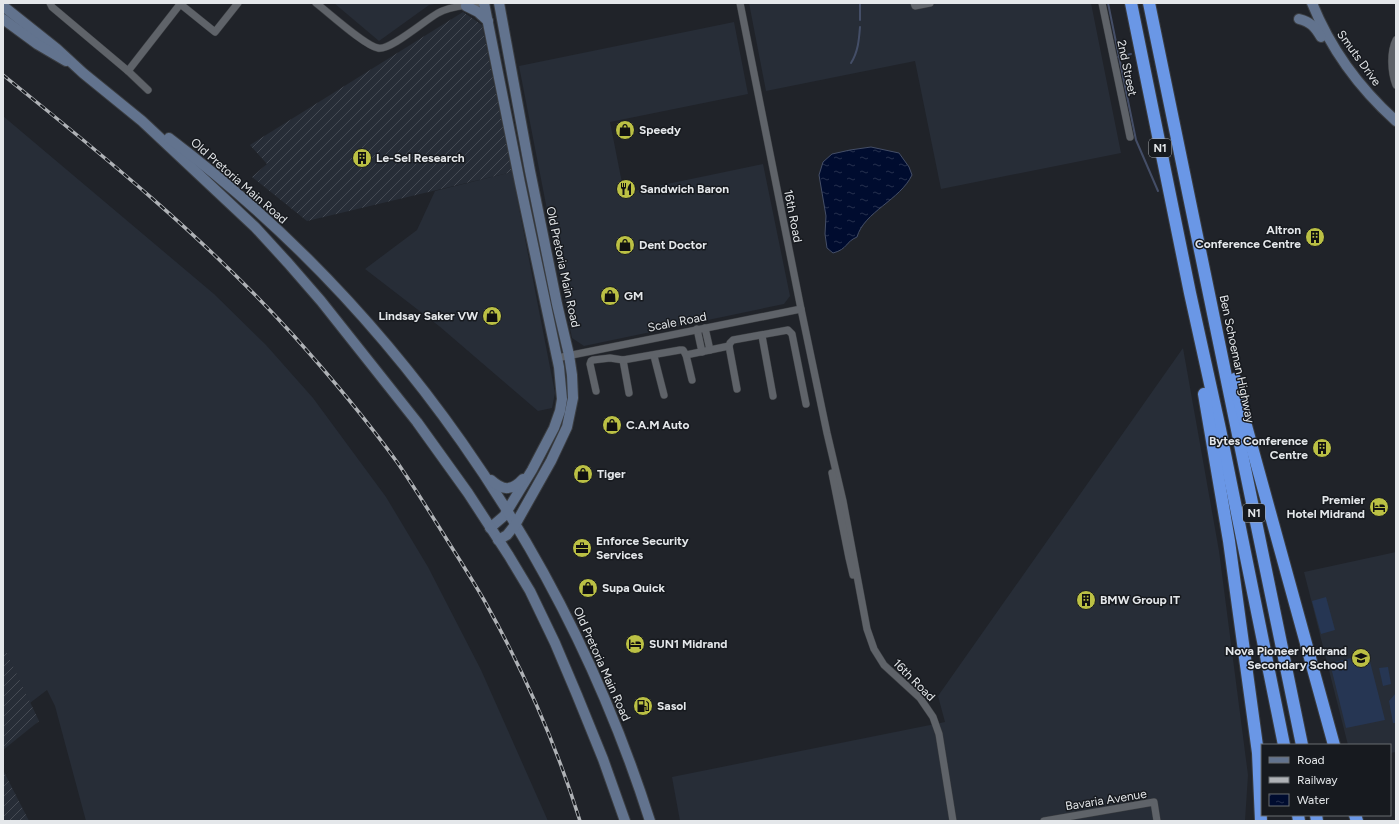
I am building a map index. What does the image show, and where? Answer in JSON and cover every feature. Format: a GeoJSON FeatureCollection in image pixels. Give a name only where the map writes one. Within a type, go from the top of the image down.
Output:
{"type":"FeatureCollection","features":[{"type":"Feature","properties":{"kind":"highway","name":"N1"},"geometry":{"type":"LineString","coordinates":[[1131,3],[1284,744]]}},
{"type":"Feature","properties":{"kind":"highway","name":"Ben Schoeman Highway"},"geometry":{"type":"LineString","coordinates":[[1149,3],[1302,744]]}},
{"type":"Feature","properties":{"kind":"highway"},"geometry":{"type":"LineString","coordinates":[[1206,280],[1227,342],[1240,400],[1334,744]]}},
{"type":"Feature","properties":{"kind":"highway"},"geometry":{"type":"LineString","coordinates":[[1190,293],[1194,338],[1217,464],[1258,753],[1261,821]]}},
{"type":"Feature","properties":{"kind":"main road","name":"Old Pretoria Main Road"},"geometry":{"type":"LineString","coordinates":[[484,3],[562,388],[560,411],[553,431],[532,470],[503,518],[490,528]]}},
{"type":"Feature","properties":{"kind":"main road","name":"Old Pretoria Main Road"},"geometry":{"type":"LineString","coordinates":[[498,540],[507,535],[515,525],[551,462],[567,427],[573,398],[569,355],[534,187],[499,3]]}},
{"type":"Feature","properties":{"kind":"main road","name":"Smuts Drive"},"geometry":{"type":"LineString","coordinates":[[1312,3],[1328,39],[1342,60],[1370,96],[1396,121]]}},
{"type":"Feature","properties":{"kind":"main road"},"geometry":{"type":"LineString","coordinates":[[466,5],[478,12],[488,21]]}},
{"type":"Feature","properties":{"kind":"main road","name":"Old Pretoria Main Road"},"geometry":{"type":"LineString","coordinates":[[3,6],[57,49],[74,66],[142,121],[255,227],[322,301],[429,438],[468,493],[530,591],[555,643],[603,759],[625,821]]}},
{"type":"Feature","properties":{"kind":"main road","name":"Old Pretoria Main Road"},"geometry":{"type":"LineString","coordinates":[[3,19],[53,55],[74,66]]}},
{"type":"Feature","properties":{"kind":"main road"},"geometry":{"type":"LineString","coordinates":[[1299,19],[1307,21],[1313,25],[1332,51],[1342,60]]}},
{"type":"Feature","properties":{"kind":"main road","name":"Old Pretoria Main Road"},"geometry":{"type":"LineString","coordinates":[[142,121],[170,139],[233,190],[307,258],[402,362],[440,410],[477,463],[556,595],[594,676],[623,746],[650,821]]}},
{"type":"Feature","properties":{"kind":"main road"},"geometry":{"type":"LineString","coordinates":[[477,463],[494,483],[506,488],[517,485],[532,470]]}},
{"type":"Feature","properties":{"kind":"street"},"geometry":{"type":"LineString","coordinates":[[50,3],[52,7],[128,71],[148,90]]}},
{"type":"Feature","properties":{"kind":"street"},"geometry":{"type":"LineString","coordinates":[[128,71],[180,3],[215,32],[238,3]]}},
{"type":"Feature","properties":{"kind":"street"},"geometry":{"type":"LineString","coordinates":[[316,3],[367,43],[378,48],[384,48],[392,45],[437,13],[448,9],[479,3]]}},
{"type":"Feature","properties":{"kind":"street","name":"16th Road"},"geometry":{"type":"LineString","coordinates":[[740,3],[827,433],[832,477],[848,558],[862,604],[870,640],[877,656],[891,673],[920,698],[933,717],[939,734],[953,821]]}},
{"type":"Feature","properties":{"kind":"street"},"geometry":{"type":"LineString","coordinates":[[914,3],[915,6],[930,3]]}},
{"type":"Feature","properties":{"kind":"street","name":"2nd Street"},"geometry":{"type":"LineString","coordinates":[[1102,3],[1130,137]]}},
{"type":"Feature","properties":{"kind":"street"},"geometry":{"type":"LineString","coordinates":[[1396,40],[1392,50],[1392,58],[1396,85]]}},
{"type":"Feature","properties":{"kind":"street","name":"Scale Road"},"geometry":{"type":"LineString","coordinates":[[557,358],[801,308]]}},
{"type":"Feature","properties":{"kind":"street"},"geometry":{"type":"LineString","coordinates":[[705,328],[710,350]]}},
{"type":"Feature","properties":{"kind":"street"},"geometry":{"type":"LineString","coordinates":[[697,329],[702,352]]}},
{"type":"Feature","properties":{"kind":"street"},"geometry":{"type":"LineString","coordinates":[[737,390],[729,346],[730,343],[733,340],[762,336],[788,330],[790,332],[806,404]]}},
{"type":"Feature","properties":{"kind":"street"},"geometry":{"type":"LineString","coordinates":[[762,336],[773,396]]}},
{"type":"Feature","properties":{"kind":"street"},"geometry":{"type":"LineString","coordinates":[[686,356],[729,346]]}},
{"type":"Feature","properties":{"kind":"street"},"geometry":{"type":"LineString","coordinates":[[596,391],[591,361],[610,358],[623,360],[683,350],[692,380]]}},
{"type":"Feature","properties":{"kind":"street"},"geometry":{"type":"LineString","coordinates":[[654,356],[664,394]]}},
{"type":"Feature","properties":{"kind":"street"},"geometry":{"type":"LineString","coordinates":[[623,360],[629,393]]}},
{"type":"Feature","properties":{"kind":"street","name":"Bavaria Avenue"},"geometry":{"type":"LineString","coordinates":[[1044,821],[1154,802],[1157,821]]}},
{"type":"Feature","properties":{"kind":"shaded area"},"geometry":{"type":"Polygon","coordinates":[[[334,3],[440,3],[429,5],[379,41],[334,3]]]}},
{"type":"Feature","properties":{"kind":"shaded area"},"geometry":{"type":"Polygon","coordinates":[[[749,3],[1091,3],[1121,153],[941,189],[915,61],[766,91],[749,3]]]}},
{"type":"Feature","properties":{"kind":"shaded area"},"geometry":{"type":"Polygon","coordinates":[[[463,12],[482,25],[512,172],[307,221],[252,177],[267,164],[250,145],[463,12]]]}},
{"type":"Feature","properties":{"kind":"shaded area"},"geometry":{"type":"Polygon","coordinates":[[[734,22],[748,94],[610,122],[624,193],[763,164],[790,296],[784,304],[584,346],[572,338],[519,66],[734,22]]]}},
{"type":"Feature","properties":{"kind":"shaded area"},"geometry":{"type":"Polygon","coordinates":[[[3,116],[214,294],[266,345],[313,398],[386,497],[428,567],[481,670],[548,821],[86,821],[55,706],[47,690],[30,703],[3,646],[3,116]]]}},
{"type":"Feature","properties":{"kind":"shaded area"},"geometry":{"type":"Polygon","coordinates":[[[512,172],[555,393],[552,408],[538,411],[439,326],[365,269],[417,230],[435,191],[512,172]]]}},
{"type":"Feature","properties":{"kind":"shaded area"},"geometry":{"type":"Polygon","coordinates":[[[1183,348],[1219,551],[1248,775],[1245,821],[680,821],[672,777],[945,722],[938,696],[1183,348]]]}},
{"type":"Feature","properties":{"kind":"shaded area","name":"Nova Pioneer Midrand Secondary School"},"geometry":{"type":"Polygon","coordinates":[[[1396,552],[1396,752],[1391,753],[1391,744],[1348,744],[1304,572],[1396,552]]]}},
{"type":"Feature","properties":{"kind":"shaded area"},"geometry":{"type":"Polygon","coordinates":[[[1326,597],[1335,630],[1321,634],[1312,601],[1326,597]]]}},
{"type":"Feature","properties":{"kind":"shaded area"},"geometry":{"type":"Polygon","coordinates":[[[3,645],[39,721],[3,750],[3,645]]]}},
{"type":"Feature","properties":{"kind":"shaded area"},"geometry":{"type":"Polygon","coordinates":[[[1368,654],[1385,720],[1346,728],[1330,663],[1368,654]]]}},
{"type":"Feature","properties":{"kind":"shaded area"},"geometry":{"type":"Polygon","coordinates":[[[1388,667],[1391,684],[1383,686],[1379,668],[1388,667]]]}},
{"type":"Feature","properties":{"kind":"shaded area"},"geometry":{"type":"Polygon","coordinates":[[[1396,693],[1396,723],[1393,723],[1389,701],[1396,693]]]}},
{"type":"Feature","properties":{"kind":"shaded area"},"geometry":{"type":"Polygon","coordinates":[[[3,770],[29,821],[3,821],[3,770]]]}},
{"type":"Feature","properties":{"kind":"water"},"geometry":{"type":"Polygon","coordinates":[[[871,147],[899,153],[909,167],[912,175],[899,192],[867,220],[857,237],[850,241],[841,250],[833,253],[827,248],[825,234],[826,216],[819,175],[823,162],[832,154],[871,147]]]}},
{"type":"Feature","properties":{"kind":"waterway"},"geometry":{"type":"LineString","coordinates":[[860,3],[860,20]]}},
{"type":"Feature","properties":{"kind":"waterway"},"geometry":{"type":"LineString","coordinates":[[1108,3],[1136,140],[1158,191]]}},
{"type":"Feature","properties":{"kind":"waterway"},"geometry":{"type":"LineString","coordinates":[[851,63],[857,50],[860,27]]}},
{"type":"Feature","properties":{"kind":"waterway"},"geometry":{"type":"LineString","coordinates":[[1118,57],[1131,54]]}},
{"type":"Feature","properties":{"kind":"railway"},"geometry":{"type":"LineString","coordinates":[[3,75],[79,136],[153,199],[225,265],[293,335],[372,429],[417,492],[476,586],[499,627],[526,681],[550,736],[580,821]]}},
{"type":"Feature","properties":{"kind":"place","name":"Speedy"},"geometry":{"type":"Point","coordinates":[625,130]}},
{"type":"Feature","properties":{"kind":"place","name":"Le-Sel Research"},"geometry":{"type":"Point","coordinates":[362,158]}},
{"type":"Feature","properties":{"kind":"place","name":"Sandwich Baron"},"geometry":{"type":"Point","coordinates":[626,189]}},
{"type":"Feature","properties":{"kind":"place","name":"Altron Conference Centre"},"geometry":{"type":"Point","coordinates":[1315,237]}},
{"type":"Feature","properties":{"kind":"place","name":"Dent Doctor"},"geometry":{"type":"Point","coordinates":[625,245]}},
{"type":"Feature","properties":{"kind":"place","name":"GM"},"geometry":{"type":"Point","coordinates":[610,296]}},
{"type":"Feature","properties":{"kind":"place","name":"Lindsay Saker VW"},"geometry":{"type":"Point","coordinates":[492,316]}},
{"type":"Feature","properties":{"kind":"place","name":"C.A.M Auto"},"geometry":{"type":"Point","coordinates":[612,425]}},
{"type":"Feature","properties":{"kind":"place","name":"Bytes Conference Centre"},"geometry":{"type":"Point","coordinates":[1322,448]}},
{"type":"Feature","properties":{"kind":"place","name":"Tiger"},"geometry":{"type":"Point","coordinates":[583,474]}},
{"type":"Feature","properties":{"kind":"place","name":"Premier Hotel Midrand"},"geometry":{"type":"Point","coordinates":[1379,507]}},
{"type":"Feature","properties":{"kind":"place","name":"Enforce Security Services"},"geometry":{"type":"Point","coordinates":[582,548]}},
{"type":"Feature","properties":{"kind":"place","name":"Supa Quick"},"geometry":{"type":"Point","coordinates":[588,588]}},
{"type":"Feature","properties":{"kind":"place","name":"BMW Group IT"},"geometry":{"type":"Point","coordinates":[1086,600]}},
{"type":"Feature","properties":{"kind":"place","name":"SUN1 Midrand"},"geometry":{"type":"Point","coordinates":[635,644]}},
{"type":"Feature","properties":{"kind":"place","name":"Nova Pioneer Midrand Secondary School"},"geometry":{"type":"Point","coordinates":[1361,658]}},
{"type":"Feature","properties":{"kind":"place","name":"Sasol"},"geometry":{"type":"Point","coordinates":[643,706]}}]}
